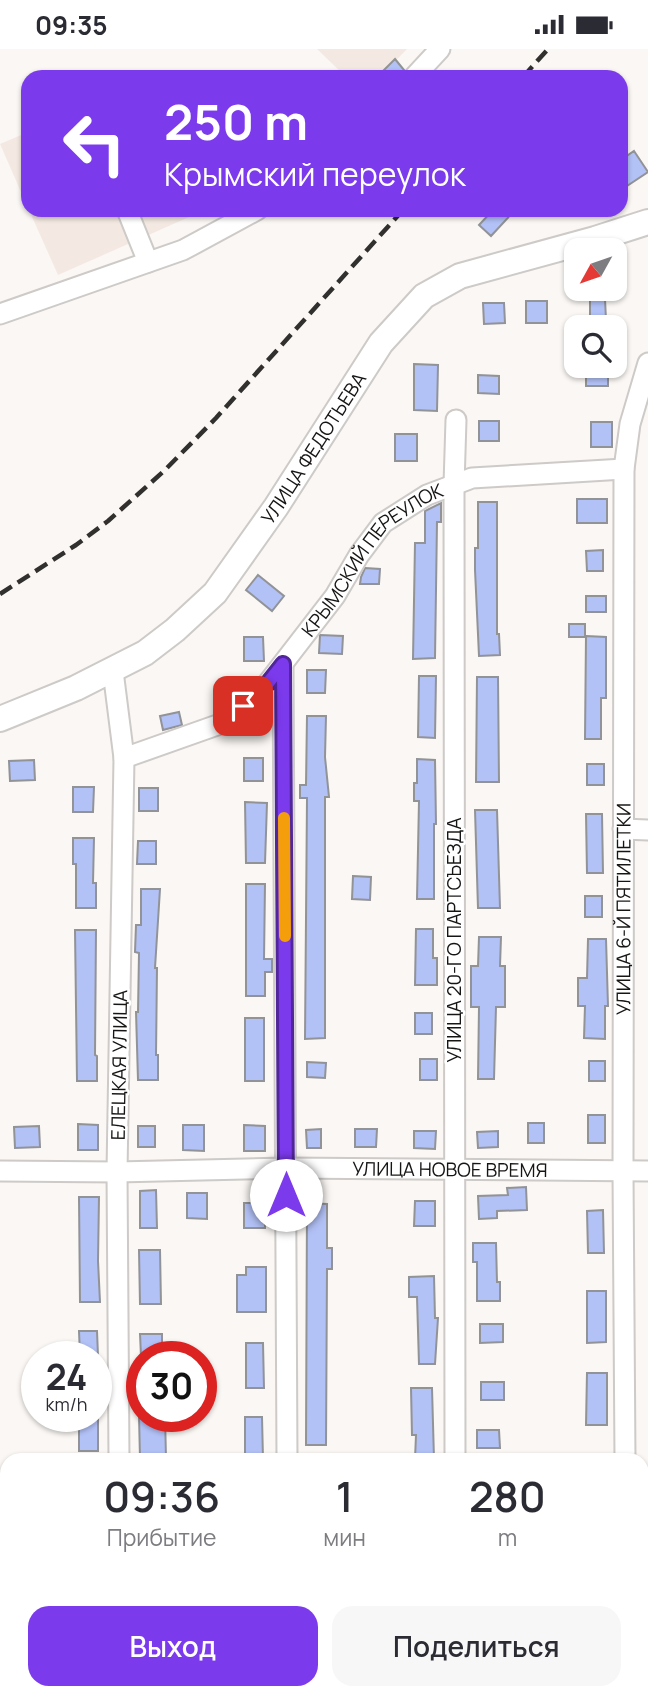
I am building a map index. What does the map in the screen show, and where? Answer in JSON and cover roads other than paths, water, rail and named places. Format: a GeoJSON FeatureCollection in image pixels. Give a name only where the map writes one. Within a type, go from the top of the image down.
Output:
{"type":"FeatureCollection","features":[{"type":"Feature","properties":{"kind":"main road","name":"УЛИЦА ФЕДОТЬЕВА"},"geometry":{"type":"LineString","coordinates":[[0,719],[113,671],[155,645],[215,593],[276,507],[381,343],[424,296],[460,276],[648,222]]}},
{"type":"Feature","properties":{"kind":"street"},"geometry":{"type":"LineString","coordinates":[[420,70],[440,49]]}},
{"type":"Feature","properties":{"kind":"street"},"geometry":{"type":"LineString","coordinates":[[130,217],[148,262]]}},
{"type":"Feature","properties":{"kind":"street"},"geometry":{"type":"LineString","coordinates":[[0,314],[183,250],[244,217]]}},
{"type":"Feature","properties":{"kind":"street","name":"УЛИЦА 6-Й ПЯТИЛЕТКИ"},"geometry":{"type":"LineString","coordinates":[[625,1453],[624,469],[630,424],[647,369]]}},
{"type":"Feature","properties":{"kind":"street","name":"УЛИЦА 20-ГО ПАРТСЪЕЗДА"},"geometry":{"type":"LineString","coordinates":[[455,1453],[453,1170],[456,420]]}},
{"type":"Feature","properties":{"kind":"street","name":"КРЫМСКИЙ ПЕРЕУЛОК"},"geometry":{"type":"LineString","coordinates":[[124,758],[223,723],[264,688],[335,596],[359,555],[383,523],[427,495],[472,478],[624,469]]}},
{"type":"Feature","properties":{"kind":"street"},"geometry":{"type":"LineString","coordinates":[[283,664],[287,1453]]}},
{"type":"Feature","properties":{"kind":"street","name":"ЕЛЕЦКАЯ УЛИЦА"},"geometry":{"type":"LineString","coordinates":[[113,671],[124,758],[117,1172],[119,1453]]}},
{"type":"Feature","properties":{"kind":"street"},"geometry":{"type":"LineString","coordinates":[[623,829],[648,829]]}},
{"type":"Feature","properties":{"kind":"street","name":"УЛИЦА НОВОЕ ВРЕМЯ"},"geometry":{"type":"LineString","coordinates":[[0,1171],[117,1172],[286,1168],[648,1171]]}},
{"type":"Feature","properties":{"kind":"railway"},"geometry":{"type":"LineString","coordinates":[[529,70],[548,49]]}},
{"type":"Feature","properties":{"kind":"railway"},"geometry":{"type":"LineString","coordinates":[[0,594],[76,545],[108,521],[164,471],[216,418],[397,217]]}}]}
